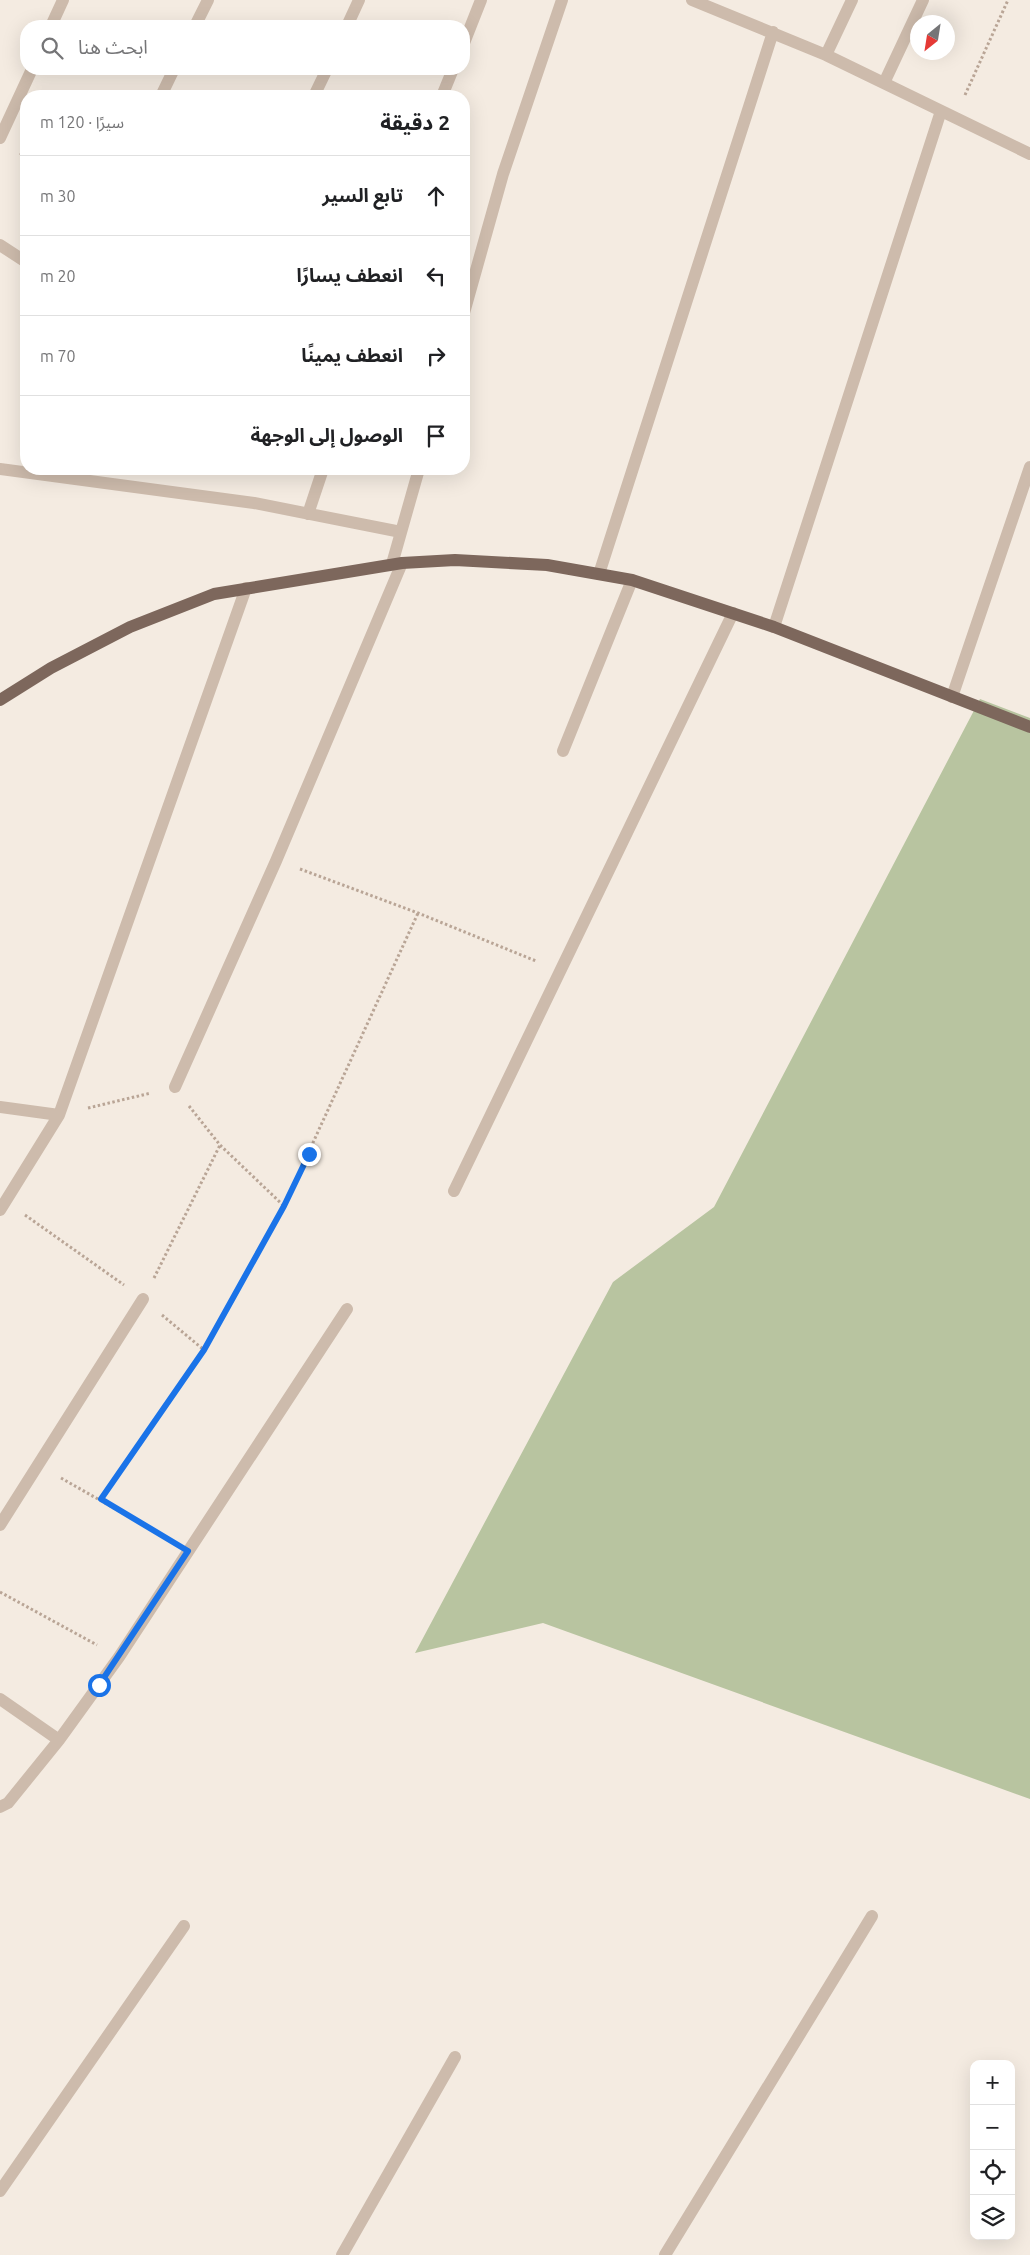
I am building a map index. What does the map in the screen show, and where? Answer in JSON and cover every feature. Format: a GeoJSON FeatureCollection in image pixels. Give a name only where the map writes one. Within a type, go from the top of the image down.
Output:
{"type":"FeatureCollection","features":[{"type":"Feature","properties":{"kind":"main road"},"geometry":{"type":"LineString","coordinates":[[0,700],[51,668],[130,626],[214,594],[397,564],[455,560],[547,565],[632,580],[774,626],[1030,727]]}},
{"type":"Feature","properties":{"kind":"street"},"geometry":{"type":"LineString","coordinates":[[54,20],[63,0]]}},
{"type":"Feature","properties":{"kind":"street"},"geometry":{"type":"LineString","coordinates":[[198,20],[208,0]]}},
{"type":"Feature","properties":{"kind":"street"},"geometry":{"type":"LineString","coordinates":[[350,20],[359,0]]}},
{"type":"Feature","properties":{"kind":"street"},"geometry":{"type":"LineString","coordinates":[[470,28],[481,0]]}},
{"type":"Feature","properties":{"kind":"street"},"geometry":{"type":"LineString","coordinates":[[470,292],[503,174],[562,0]]}},
{"type":"Feature","properties":{"kind":"street"},"geometry":{"type":"LineString","coordinates":[[826,55],[852,0]]}},
{"type":"Feature","properties":{"kind":"street"},"geometry":{"type":"LineString","coordinates":[[884,83],[923,0]]}},
{"type":"Feature","properties":{"kind":"street"},"geometry":{"type":"LineString","coordinates":[[700,2],[826,55],[1030,154]]}},
{"type":"Feature","properties":{"kind":"street"},"geometry":{"type":"LineString","coordinates":[[599,574],[773,32]]}},
{"type":"Feature","properties":{"kind":"street"},"geometry":{"type":"LineString","coordinates":[[22,90],[29,75]]}},
{"type":"Feature","properties":{"kind":"street"},"geometry":{"type":"LineString","coordinates":[[164,90],[171,75]]}},
{"type":"Feature","properties":{"kind":"street"},"geometry":{"type":"LineString","coordinates":[[317,90],[324,75]]}},
{"type":"Feature","properties":{"kind":"street"},"geometry":{"type":"LineString","coordinates":[[444,90],[451,75]]}},
{"type":"Feature","properties":{"kind":"street"},"geometry":{"type":"LineString","coordinates":[[0,138],[20,95]]}},
{"type":"Feature","properties":{"kind":"street"},"geometry":{"type":"LineString","coordinates":[[774,626],[941,111]]}},
{"type":"Feature","properties":{"kind":"street"},"geometry":{"type":"LineString","coordinates":[[0,245],[20,258]]}},
{"type":"Feature","properties":{"kind":"street"},"geometry":{"type":"LineString","coordinates":[[952,697],[1030,467]]}},
{"type":"Feature","properties":{"kind":"street"},"geometry":{"type":"LineString","coordinates":[[0,469],[20,472]]}},
{"type":"Feature","properties":{"kind":"street"},"geometry":{"type":"LineString","coordinates":[[45,475],[254,503],[401,532]]}},
{"type":"Feature","properties":{"kind":"street"},"geometry":{"type":"LineString","coordinates":[[308,514],[320,475]]}},
{"type":"Feature","properties":{"kind":"street"},"geometry":{"type":"LineString","coordinates":[[175,1088],[276,861],[397,564],[401,532],[417,475]]}},
{"type":"Feature","properties":{"kind":"street"},"geometry":{"type":"LineString","coordinates":[[563,751],[632,580]]}},
{"type":"Feature","properties":{"kind":"street"},"geometry":{"type":"LineString","coordinates":[[3,1206],[59,1114],[246,588]]}},
{"type":"Feature","properties":{"kind":"street"},"geometry":{"type":"LineString","coordinates":[[454,1191],[733,612]]}},
{"type":"Feature","properties":{"kind":"street"},"geometry":{"type":"LineString","coordinates":[[0,1107],[59,1114]]}},
{"type":"Feature","properties":{"kind":"street"},"geometry":{"type":"LineString","coordinates":[[0,1525],[144,1299]]}},
{"type":"Feature","properties":{"kind":"street"},"geometry":{"type":"LineString","coordinates":[[0,1807],[8,1804],[59,1740],[119,1657],[347,1309]]}},
{"type":"Feature","properties":{"kind":"street"},"geometry":{"type":"LineString","coordinates":[[0,1699],[59,1740]]}},
{"type":"Feature","properties":{"kind":"street"},"geometry":{"type":"LineString","coordinates":[[665,2255],[872,1916]]}},
{"type":"Feature","properties":{"kind":"street"},"geometry":{"type":"LineString","coordinates":[[0,2191],[184,1926]]}},
{"type":"Feature","properties":{"kind":"street"},"geometry":{"type":"LineString","coordinates":[[342,2255],[455,2057]]}},
{"type":"Feature","properties":{"kind":"path"},"geometry":{"type":"LineString","coordinates":[[955,118],[1008,0]]}},
{"type":"Feature","properties":{"kind":"path"},"geometry":{"type":"LineString","coordinates":[[276,861],[418,913],[560,970]]}},
{"type":"Feature","properties":{"kind":"path"},"geometry":{"type":"LineString","coordinates":[[101,1499],[204,1350],[284,1206],[418,913]]}},
{"type":"Feature","properties":{"kind":"path"},"geometry":{"type":"LineString","coordinates":[[59,1114],[175,1088],[220,1145],[284,1206]]}},
{"type":"Feature","properties":{"kind":"path"},"geometry":{"type":"LineString","coordinates":[[144,1299],[220,1145]]}},
{"type":"Feature","properties":{"kind":"path"},"geometry":{"type":"LineString","coordinates":[[3,1206],[144,1299],[204,1350]]}},
{"type":"Feature","properties":{"kind":"path"},"geometry":{"type":"LineString","coordinates":[[37,1465],[101,1499],[188,1551]]}},
{"type":"Feature","properties":{"kind":"path"},"geometry":{"type":"LineString","coordinates":[[0,1592],[119,1657]]}},
{"type":"Feature","properties":{"kind":"green space"},"geometry":{"type":"Polygon","coordinates":[[[980,699],[1030,718],[1030,1799],[543,1623],[415,1653],[613,1282],[714,1207],[980,699]]]}},
{"type":"Feature","properties":{"kind":"route"},"geometry":{"type":"LineString","coordinates":[[99,1685],[188,1551],[101,1499],[204,1350],[284,1206],[309,1154]]}}]}
